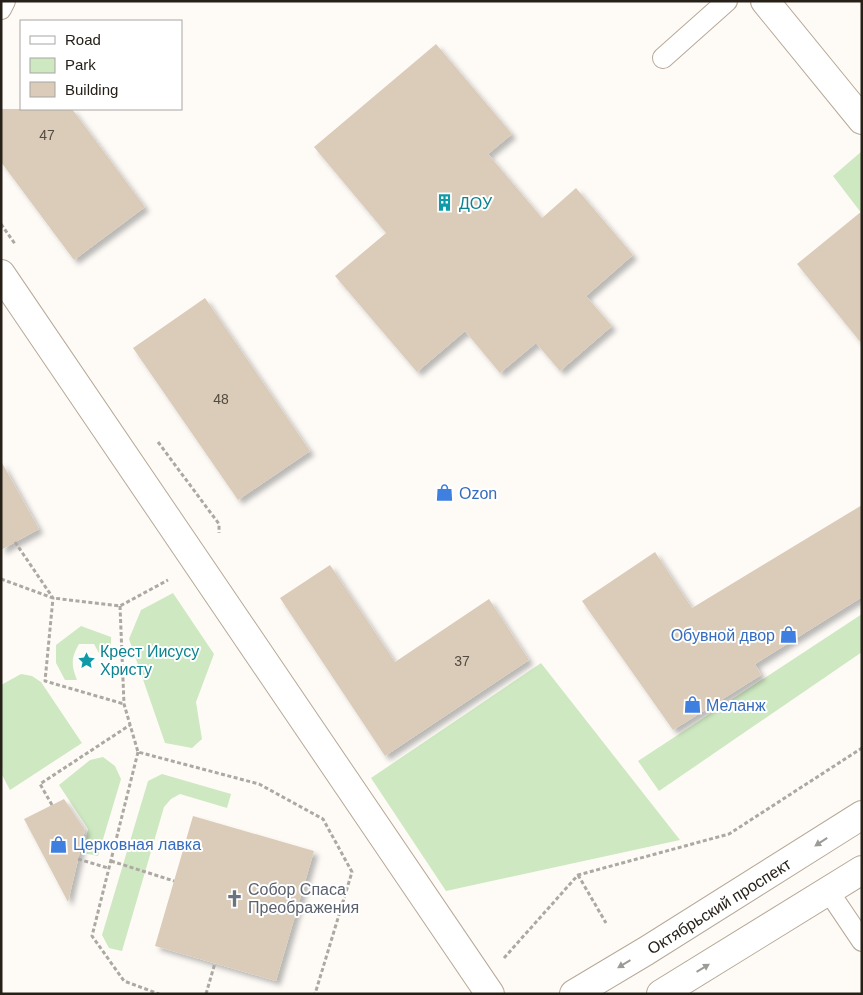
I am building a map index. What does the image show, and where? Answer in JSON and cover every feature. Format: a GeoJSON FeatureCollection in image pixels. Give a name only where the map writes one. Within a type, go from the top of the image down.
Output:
{"type":"FeatureCollection","features":[{"type":"Feature","properties":{"kind":"street"},"geometry":{"type":"LineString","coordinates":[[765,1],[862,120]]}},
{"type":"Feature","properties":{"kind":"street"},"geometry":{"type":"LineString","coordinates":[[1,274],[486,988]]}},
{"type":"Feature","properties":{"kind":"street","name":"Октябрьский проспект"},"geometry":{"type":"LineString","coordinates":[[574,994],[862,815]]}},
{"type":"Feature","properties":{"kind":"street"},"geometry":{"type":"LineString","coordinates":[[661,994],[862,870]]}},
{"type":"Feature","properties":{"kind":"lane"},"geometry":{"type":"LineString","coordinates":[[1,9],[5,1]]}},
{"type":"Feature","properties":{"kind":"lane"},"geometry":{"type":"LineString","coordinates":[[663,58],[727,1]]}},
{"type":"Feature","properties":{"kind":"lane"},"geometry":{"type":"LineString","coordinates":[[829,892],[862,941]]}},
{"type":"Feature","properties":{"kind":"path"},"geometry":{"type":"LineString","coordinates":[[1,579],[53,598],[120,606],[170,579],[193,556],[219,524]]}},
{"type":"Feature","properties":{"kind":"path"},"geometry":{"type":"LineString","coordinates":[[15,542],[53,598],[45,681],[124,704]]}},
{"type":"Feature","properties":{"kind":"path"},"geometry":{"type":"LineString","coordinates":[[120,606],[124,704],[138,752],[92,936],[124,981],[159,994]]}},
{"type":"Feature","properties":{"kind":"path"},"geometry":{"type":"LineString","coordinates":[[52,805],[40,784],[130,725]]}},
{"type":"Feature","properties":{"kind":"path"},"geometry":{"type":"LineString","coordinates":[[486,988],[578,874],[729,834],[862,748]]}},
{"type":"Feature","properties":{"kind":"path"},"geometry":{"type":"LineString","coordinates":[[138,752],[259,784],[323,820],[352,872],[315,994]]}},
{"type":"Feature","properties":{"kind":"path"},"geometry":{"type":"LineString","coordinates":[[78,859],[109,868]]}},
{"type":"Feature","properties":{"kind":"path"},"geometry":{"type":"LineString","coordinates":[[111,861],[174,881]]}},
{"type":"Feature","properties":{"kind":"path"},"geometry":{"type":"LineString","coordinates":[[578,874],[606,923]]}},
{"type":"Feature","properties":{"kind":"path"},"geometry":{"type":"LineString","coordinates":[[206,994],[215,963]]}},
{"type":"Feature","properties":{"kind":"green space"},"geometry":{"type":"Polygon","coordinates":[[[862,151],[862,214],[833,176],[862,151]]]}},
{"type":"Feature","properties":{"kind":"green space"},"geometry":{"type":"Polygon","coordinates":[[[173,593],[214,654],[196,702],[202,739],[192,748],[165,743],[129,639],[141,610],[173,593]]]}},
{"type":"Feature","properties":{"kind":"green space"},"geometry":{"type":"Polygon","coordinates":[[[862,614],[862,652],[659,791],[638,761],[862,614]]]}},
{"type":"Feature","properties":{"kind":"green space"},"geometry":{"type":"Polygon","coordinates":[[[81,626],[111,637],[111,656],[100,655],[94,644],[79,644],[74,653],[73,662],[77,680],[65,680],[56,663],[56,645],[81,626]]]}},
{"type":"Feature","properties":{"kind":"green space"},"geometry":{"type":"Polygon","coordinates":[[[541,663],[680,840],[446,891],[371,778],[541,663]]]}},
{"type":"Feature","properties":{"kind":"green space"},"geometry":{"type":"Polygon","coordinates":[[[21,674],[32,676],[41,682],[82,743],[10,790],[1,773],[1,685],[21,674]]]}},
{"type":"Feature","properties":{"kind":"green space"},"geometry":{"type":"Polygon","coordinates":[[[103,757],[115,766],[121,779],[98,856],[83,853],[88,829],[59,785],[90,760],[103,757]]]}},
{"type":"Feature","properties":{"kind":"green space"},"geometry":{"type":"Polygon","coordinates":[[[162,774],[231,794],[227,808],[180,794],[171,799],[164,807],[122,951],[109,948],[102,935],[148,781],[162,774]]]}},
{"type":"Feature","properties":{"kind":"building","name":"ДОУ"},"geometry":{"type":"Polygon","coordinates":[[[436,44],[512,134],[488,154],[542,218],[576,188],[633,255],[586,296],[612,326],[560,371],[536,343],[500,373],[465,331],[417,372],[335,276],[386,233],[314,147],[436,44]]]}},
{"type":"Feature","properties":{"kind":"building"},"geometry":{"type":"Polygon","coordinates":[[[1,109],[73,110],[145,207],[74,260],[1,162],[1,109]]]}},
{"type":"Feature","properties":{"kind":"building"},"geometry":{"type":"Polygon","coordinates":[[[862,211],[862,344],[797,264],[862,211]]]}},
{"type":"Feature","properties":{"kind":"building"},"geometry":{"type":"Polygon","coordinates":[[[205,298],[310,451],[238,500],[133,348],[205,298]]]}},
{"type":"Feature","properties":{"kind":"building"},"geometry":{"type":"Polygon","coordinates":[[[1,461],[39,529],[1,550],[1,461]]]}},
{"type":"Feature","properties":{"kind":"building"},"geometry":{"type":"Polygon","coordinates":[[[862,505],[862,597],[755,664],[761,675],[673,730],[582,601],[655,552],[692,608],[862,505]]]}},
{"type":"Feature","properties":{"kind":"building"},"geometry":{"type":"Polygon","coordinates":[[[330,565],[395,662],[489,599],[529,660],[385,756],[280,598],[330,565]]]}},
{"type":"Feature","properties":{"kind":"building","name":"Церковная лавка"},"geometry":{"type":"Polygon","coordinates":[[[64,799],[85,830],[68,902],[24,819],[64,799]]]}},
{"type":"Feature","properties":{"kind":"building","name":"Собор Спаса Преображения"},"geometry":{"type":"Polygon","coordinates":[[[193,816],[314,851],[276,981],[155,946],[193,816]]]}},
{"type":"Feature","properties":{"kind":"place","name":"ДОУ"},"geometry":{"type":"Point","coordinates":[445,203]}},
{"type":"Feature","properties":{"kind":"place","name":"Ozon"},"geometry":{"type":"Point","coordinates":[445,493]}},
{"type":"Feature","properties":{"kind":"place","name":"Обувной двор"},"geometry":{"type":"Point","coordinates":[789,635]}},
{"type":"Feature","properties":{"kind":"place","name":"Крест Иисусу Христу"},"geometry":{"type":"Point","coordinates":[86,660]}},
{"type":"Feature","properties":{"kind":"place","name":"Меланж"},"geometry":{"type":"Point","coordinates":[692,705]}},
{"type":"Feature","properties":{"kind":"place","name":"Церковная лавка"},"geometry":{"type":"Point","coordinates":[59,844]}},
{"type":"Feature","properties":{"kind":"place","name":"Собор Спаса Преображения"},"geometry":{"type":"Point","coordinates":[234,898]}}]}
